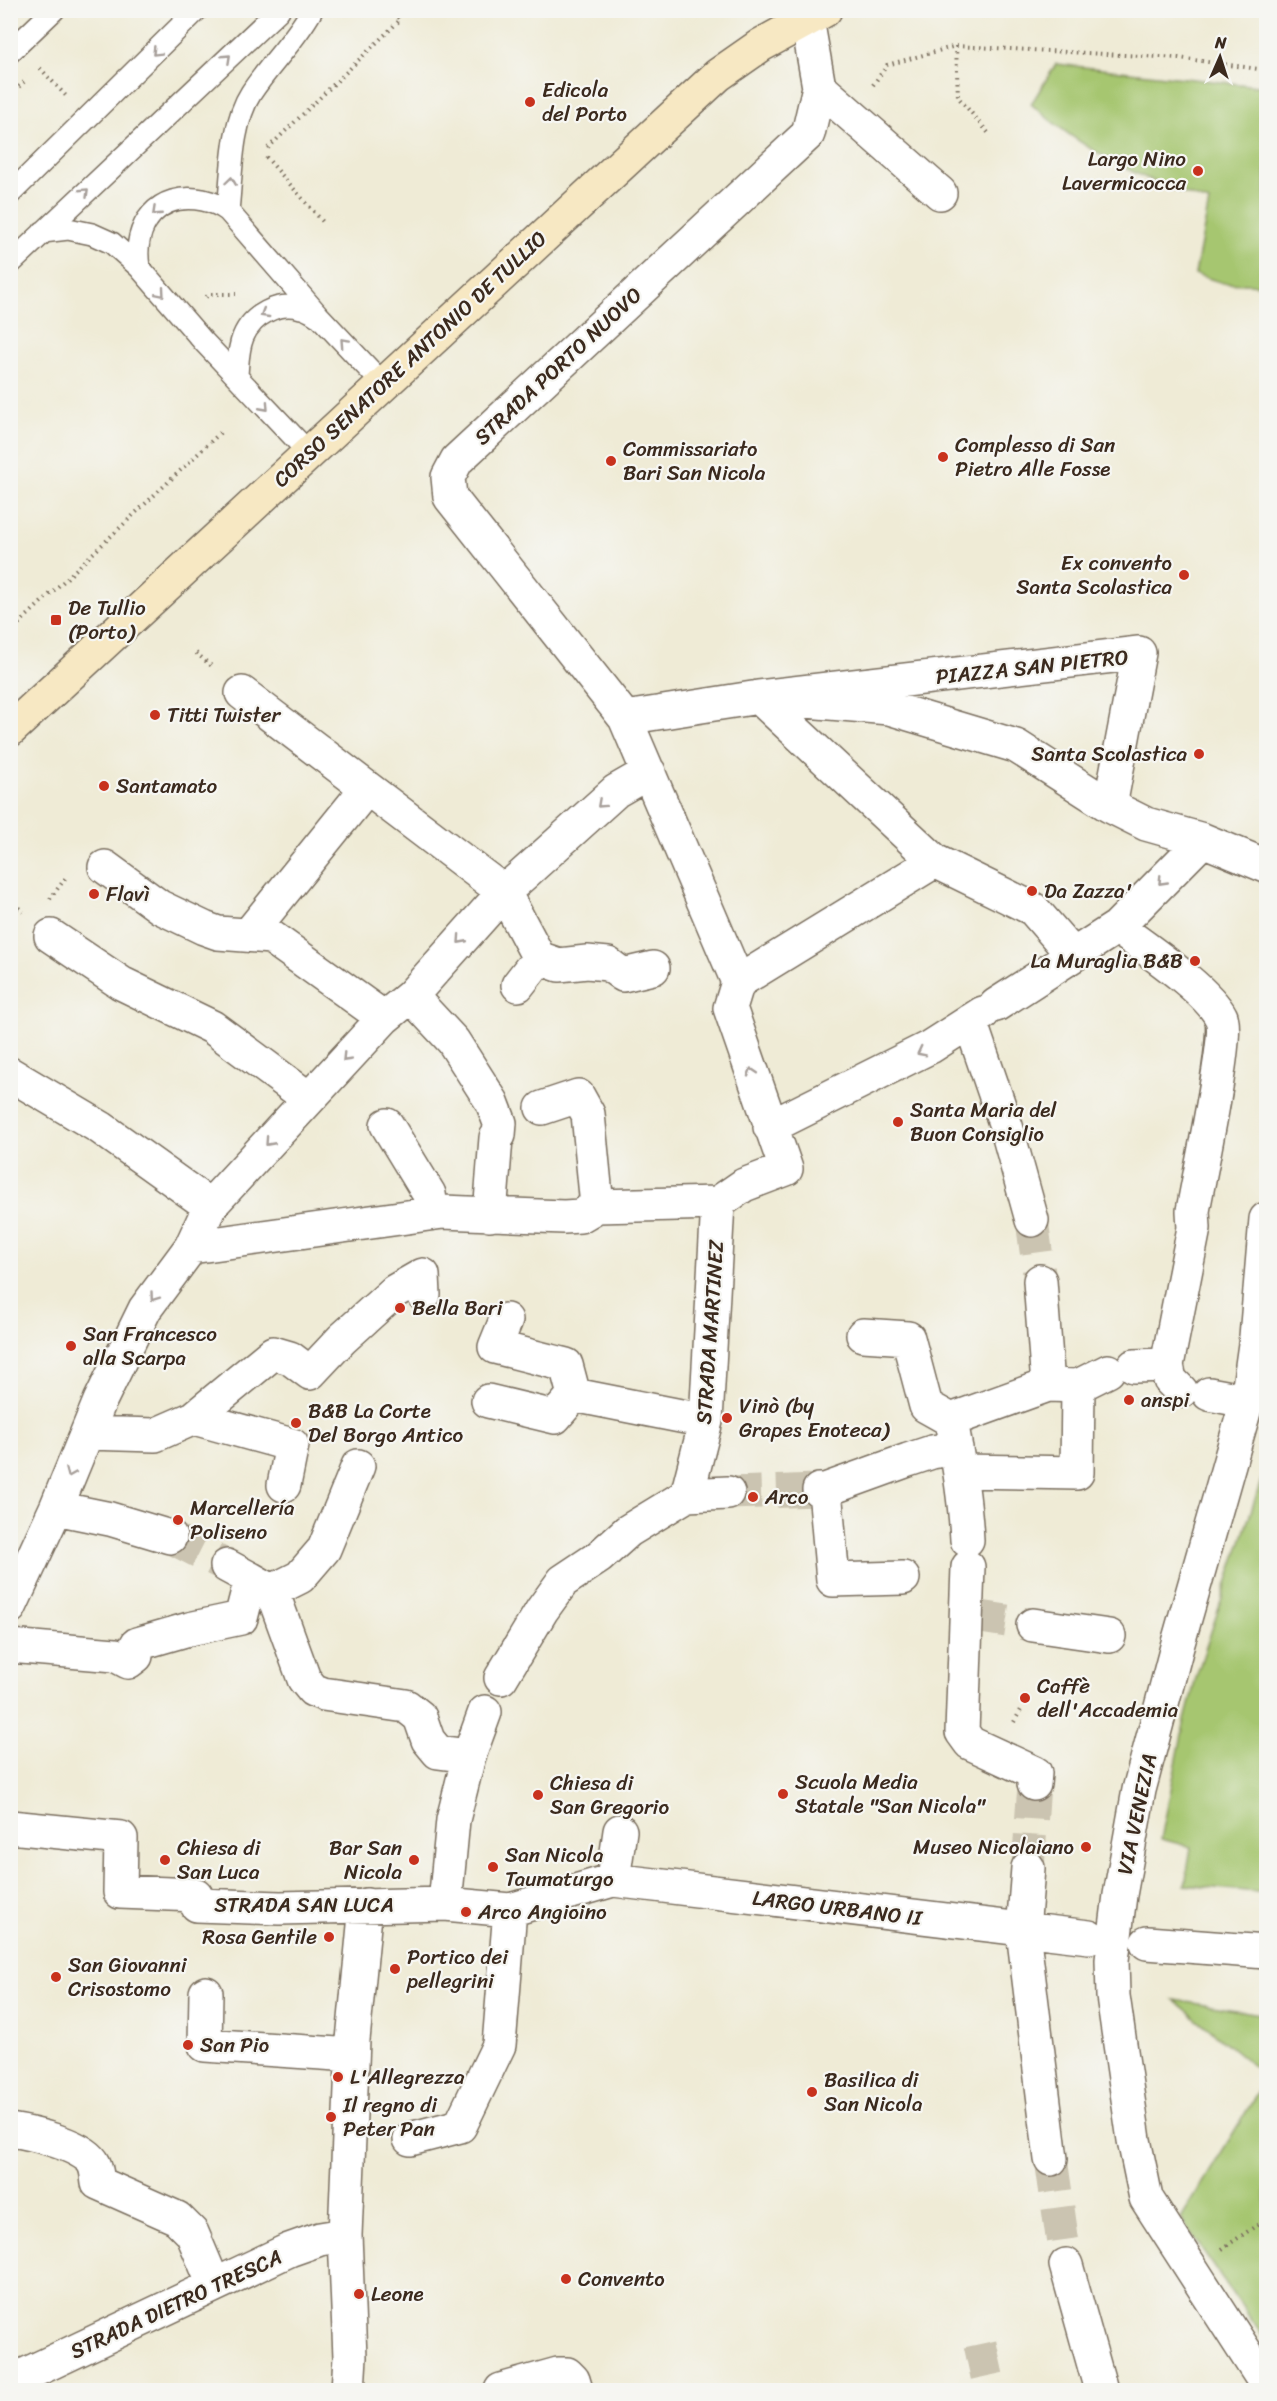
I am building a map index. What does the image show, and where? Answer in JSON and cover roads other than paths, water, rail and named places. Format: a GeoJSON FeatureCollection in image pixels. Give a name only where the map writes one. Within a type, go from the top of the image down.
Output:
{"type":"FeatureCollection","features":[{"type":"Feature","properties":{"kind":"main road","name":"CORSO SENATORE ANTONIO DE TULLIO"},"geometry":{"type":"LineString","coordinates":[[10,730],[718,75],[761,45],[816,15]]}},
{"type":"Feature","properties":{"kind":"street","name":"STRADA PORTO NUOVO"},"geometry":{"type":"LineString","coordinates":[[625,718],[450,497],[448,477],[457,460],[808,134],[819,87],[816,15]]}},
{"type":"Feature","properties":{"kind":"street"},"geometry":{"type":"LineString","coordinates":[[819,87],[940,193]]}},
{"type":"Feature","properties":{"kind":"street","name":"PIAZZA SAN PIETRO"},"geometry":{"type":"LineString","coordinates":[[625,718],[759,698],[1139,653],[1110,806],[1016,746],[889,708],[759,698]]}},
{"type":"Feature","properties":{"kind":"street"},"geometry":{"type":"LineString","coordinates":[[242,693],[504,892],[539,958],[559,965],[587,962],[608,964],[623,975],[652,968]]}},
{"type":"Feature","properties":{"kind":"street"},"geometry":{"type":"LineString","coordinates":[[759,698],[935,861],[1034,909],[1072,955]]}},
{"type":"Feature","properties":{"kind":"street"},"geometry":{"type":"LineString","coordinates":[[191,1247],[443,1212],[564,1218],[580,1215],[597,1206],[718,1203],[744,1185],[786,1168],[730,1008],[738,982],[625,718]]}},
{"type":"Feature","properties":{"kind":"street"},"geometry":{"type":"LineString","coordinates":[[10,1607],[56,1508],[100,1401],[145,1309],[191,1247],[210,1206],[384,1018],[411,996],[504,892],[616,791],[649,772]]}},
{"type":"Feature","properties":{"kind":"street"},"geometry":{"type":"LineString","coordinates":[[260,936],[367,788]]}},
{"type":"Feature","properties":{"kind":"street"},"geometry":{"type":"LineString","coordinates":[[1110,806],[1146,824],[1203,840],[1266,866]]}},
{"type":"Feature","properties":{"kind":"street"},"geometry":{"type":"LineString","coordinates":[[770,1127],[930,1047],[1117,927],[1203,840]]}},
{"type":"Feature","properties":{"kind":"street"},"geometry":{"type":"LineString","coordinates":[[738,982],[935,861]]}},
{"type":"Feature","properties":{"kind":"street"},"geometry":{"type":"LineString","coordinates":[[105,867],[160,908],[218,933],[260,936],[384,1018]]}},
{"type":"Feature","properties":{"kind":"street"},"geometry":{"type":"LineString","coordinates":[[1117,927],[1188,982],[1210,1002],[1222,1018],[1223,1040],[1219,1073],[1193,1211],[1238,1227],[1186,1383]]}},
{"type":"Feature","properties":{"kind":"street"},"geometry":{"type":"LineString","coordinates":[[51,936],[121,983],[212,1027],[308,1098]]}},
{"type":"Feature","properties":{"kind":"street"},"geometry":{"type":"LineString","coordinates":[[518,985],[539,958]]}},
{"type":"Feature","properties":{"kind":"street"},"geometry":{"type":"LineString","coordinates":[[411,996],[453,1041],[498,1114],[500,1123],[499,1135],[496,1138],[490,1215]]}},
{"type":"Feature","properties":{"kind":"street"},"geometry":{"type":"LineString","coordinates":[[983,1013],[1006,1126],[1032,1220]]}},
{"type":"Feature","properties":{"kind":"street"},"geometry":{"type":"LineString","coordinates":[[10,1074],[101,1128],[210,1206]]}},
{"type":"Feature","properties":{"kind":"street"},"geometry":{"type":"LineString","coordinates":[[542,1108],[578,1096],[588,1114],[597,1206]]}},
{"type":"Feature","properties":{"kind":"street"},"geometry":{"type":"LineString","coordinates":[[387,1125],[429,1194],[432,1213]]}},
{"type":"Feature","properties":{"kind":"street","name":"STRADA MARTINEZ"},"geometry":{"type":"LineString","coordinates":[[687,1495],[706,1421],[718,1203]]}},
{"type":"Feature","properties":{"kind":"street","name":"VIA VENEZIA"},"geometry":{"type":"LineString","coordinates":[[1238,1227],[1256,1336],[1246,1401],[1139,1790],[1120,1894],[1112,1959],[1113,1996],[1134,2140],[1146,2198],[1266,2384]]}},
{"type":"Feature","properties":{"kind":"street"},"geometry":{"type":"LineString","coordinates":[[87,1433],[155,1436],[194,1418],[273,1353],[290,1358],[310,1373],[395,1291],[423,1275],[424,1295]]}},
{"type":"Feature","properties":{"kind":"street"},"geometry":{"type":"LineString","coordinates":[[956,1446],[1077,1473],[1063,1385],[1040,1281]]}},
{"type":"Feature","properties":{"kind":"street"},"geometry":{"type":"LineString","coordinates":[[506,1320],[495,1347],[567,1365],[574,1395]]}},
{"type":"Feature","properties":{"kind":"street"},"geometry":{"type":"LineString","coordinates":[[863,1335],[908,1338],[926,1406],[956,1446],[967,1553],[970,1616],[962,1732],[970,1743],[1035,1773],[1034,1784]]}},
{"type":"Feature","properties":{"kind":"street"},"geometry":{"type":"LineString","coordinates":[[903,1578],[833,1580],[822,1490],[916,1457],[956,1446],[1063,1385],[1121,1368],[1186,1383],[1246,1401]]}},
{"type":"Feature","properties":{"kind":"street"},"geometry":{"type":"LineString","coordinates":[[574,1395],[706,1421]]}},
{"type":"Feature","properties":{"kind":"street"},"geometry":{"type":"LineString","coordinates":[[488,1401],[555,1417],[574,1395]]}},
{"type":"Feature","properties":{"kind":"street"},"geometry":{"type":"LineString","coordinates":[[194,1418],[292,1445],[284,1485]]}},
{"type":"Feature","properties":{"kind":"street"},"geometry":{"type":"LineString","coordinates":[[250,1579],[300,1577],[324,1549],[358,1466]]}},
{"type":"Feature","properties":{"kind":"street"},"geometry":{"type":"LineString","coordinates":[[501,1678],[562,1581],[598,1557],[628,1531],[687,1495],[728,1493]]}},
{"type":"Feature","properties":{"kind":"street"},"geometry":{"type":"LineString","coordinates":[[56,1508],[110,1519],[170,1537]]}},
{"type":"Feature","properties":{"kind":"street"},"geometry":{"type":"LineString","coordinates":[[10,1646],[115,1655],[128,1662],[136,1656],[137,1644],[189,1629],[241,1618],[250,1579]]}},
{"type":"Feature","properties":{"kind":"street"},"geometry":{"type":"LineString","coordinates":[[250,1579],[304,1679],[313,1690],[323,1694],[406,1706],[420,1717],[428,1740],[438,1752],[469,1756]]}},
{"type":"Feature","properties":{"kind":"street"},"geometry":{"type":"LineString","coordinates":[[1033,1625],[1109,1636]]}},
{"type":"Feature","properties":{"kind":"street"},"geometry":{"type":"LineString","coordinates":[[445,1904],[453,1820],[469,1756],[485,1712]]}},
{"type":"Feature","properties":{"kind":"street","name":"STRADA SAN LUCA"},"geometry":{"type":"LineString","coordinates":[[10,1827],[121,1838],[120,1892],[196,1896],[197,1905],[280,1908],[445,1904],[510,1910]]}},
{"type":"Feature","properties":{"kind":"street"},"geometry":{"type":"LineString","coordinates":[[410,2139],[460,2126],[499,2045],[510,1910],[613,1880],[620,1831]]}},
{"type":"Feature","properties":{"kind":"street"},"geometry":{"type":"LineString","coordinates":[[1028,1868],[1023,1931],[1051,2159]]}},
{"type":"Feature","properties":{"kind":"street","name":"LARGO URBANO II"},"geometry":{"type":"LineString","coordinates":[[613,1880],[1023,1931],[1089,1937]]}},
{"type":"Feature","properties":{"kind":"street"},"geometry":{"type":"LineString","coordinates":[[348,2391],[350,2357],[345,2235],[356,2137],[352,2055],[366,1905]]}},
{"type":"Feature","properties":{"kind":"street"},"geometry":{"type":"LineString","coordinates":[[1147,1942],[1266,1952]]}},
{"type":"Feature","properties":{"kind":"street"},"geometry":{"type":"LineString","coordinates":[[206,1993],[205,2045],[352,2055]]}},
{"type":"Feature","properties":{"kind":"street"},"geometry":{"type":"LineString","coordinates":[[10,2130],[41,2134],[88,2156],[95,2165],[98,2183],[177,2218],[192,2234],[214,2285]]}},
{"type":"Feature","properties":{"kind":"street","name":"STRADA DIETRO TRESCA"},"geometry":{"type":"LineString","coordinates":[[10,2382],[289,2250],[345,2235]]}},
{"type":"Feature","properties":{"kind":"street"},"geometry":{"type":"LineString","coordinates":[[1065,2265],[1101,2391]]}},
{"type":"Feature","properties":{"kind":"street"},"geometry":{"type":"LineString","coordinates":[[501,2391],[558,2374],[567,2374],[573,2380],[576,2391]]}},
{"type":"Feature","properties":{"kind":"lane"},"geometry":{"type":"LineString","coordinates":[[10,52],[54,10]]}},
{"type":"Feature","properties":{"kind":"lane"},"geometry":{"type":"LineString","coordinates":[[10,194],[197,10]]}},
{"type":"Feature","properties":{"kind":"lane"},"geometry":{"type":"LineString","coordinates":[[10,264],[279,10]]}},
{"type":"Feature","properties":{"kind":"lane"},"geometry":{"type":"LineString","coordinates":[[228,211],[234,149],[250,94],[300,32],[312,10]]}},
{"type":"Feature","properties":{"kind":"lane"},"geometry":{"type":"LineString","coordinates":[[140,267],[137,254],[143,227],[151,215],[164,204],[187,197],[213,203],[228,211],[319,316],[384,385]]}},
{"type":"Feature","properties":{"kind":"lane"},"geometry":{"type":"LineString","coordinates":[[43,232],[68,229],[92,234],[112,243],[140,267],[203,341],[309,453]]}},
{"type":"Feature","properties":{"kind":"lane"},"geometry":{"type":"LineString","coordinates":[[237,375],[243,338],[251,324],[263,312],[279,307],[300,307],[319,316]]}},
{"type":"Feature","properties":{"kind":"tunnel"},"geometry":{"type":"LineString","coordinates":[[1032,1220],[1040,1281]]}},
{"type":"Feature","properties":{"kind":"tunnel"},"geometry":{"type":"LineString","coordinates":[[728,1493],[819,1490]]}},
{"type":"Feature","properties":{"kind":"tunnel"},"geometry":{"type":"LineString","coordinates":[[170,1537],[227,1566]]}},
{"type":"Feature","properties":{"kind":"tunnel"},"geometry":{"type":"LineString","coordinates":[[974,1616],[1033,1625]]}},
{"type":"Feature","properties":{"kind":"tunnel"},"geometry":{"type":"LineString","coordinates":[[1028,1868],[1034,1784]]}},
{"type":"Feature","properties":{"kind":"tunnel"},"geometry":{"type":"LineString","coordinates":[[1051,2159],[1066,2265]]}},
{"type":"Feature","properties":{"kind":"tunnel"},"geometry":{"type":"LineString","coordinates":[[980,2344],[990,2390]]}},
{"type":"Feature","properties":{"kind":"place","name":"Edicola del Porto"},"geometry":{"type":"Point","coordinates":[530,102]}},
{"type":"Feature","properties":{"kind":"place","name":"Largo Nino Lavermicocca"},"geometry":{"type":"Point","coordinates":[1198,171]}},
{"type":"Feature","properties":{"kind":"place","name":"Complesso di San Pietro Alle Fosse"},"geometry":{"type":"Point","coordinates":[943,457]}},
{"type":"Feature","properties":{"kind":"place","name":"Commissariato Bari San Nicola"},"geometry":{"type":"Point","coordinates":[611,461]}},
{"type":"Feature","properties":{"kind":"place","name":"Ex convento Santa Scolastica"},"geometry":{"type":"Point","coordinates":[1184,575]}},
{"type":"Feature","properties":{"kind":"place","name":"De Tullio (Porto)"},"geometry":{"type":"Point","coordinates":[56,620]}},
{"type":"Feature","properties":{"kind":"place","name":"Titti Twister"},"geometry":{"type":"Point","coordinates":[155,715]}},
{"type":"Feature","properties":{"kind":"place","name":"Santa Scolastica"},"geometry":{"type":"Point","coordinates":[1199,754]}},
{"type":"Feature","properties":{"kind":"place","name":"Santamato"},"geometry":{"type":"Point","coordinates":[104,786]}},
{"type":"Feature","properties":{"kind":"place","name":"Da Zazza'"},"geometry":{"type":"Point","coordinates":[1032,891]}},
{"type":"Feature","properties":{"kind":"place","name":"Flavì"},"geometry":{"type":"Point","coordinates":[94,894]}},
{"type":"Feature","properties":{"kind":"place","name":"La Muraglia B&B"},"geometry":{"type":"Point","coordinates":[1195,961]}},
{"type":"Feature","properties":{"kind":"place","name":"Santa Maria del Buon Consiglio"},"geometry":{"type":"Point","coordinates":[898,1122]}},
{"type":"Feature","properties":{"kind":"place","name":"Bella Bari"},"geometry":{"type":"Point","coordinates":[400,1308]}},
{"type":"Feature","properties":{"kind":"place","name":"San Francesco alla Scarpa"},"geometry":{"type":"Point","coordinates":[71,1346]}},
{"type":"Feature","properties":{"kind":"place","name":"anspi"},"geometry":{"type":"Point","coordinates":[1129,1400]}},
{"type":"Feature","properties":{"kind":"place","name":"Vinò (by Grapes Enoteca)"},"geometry":{"type":"Point","coordinates":[727,1418]}},
{"type":"Feature","properties":{"kind":"place","name":"B&B La Corte Del Borgo Antico"},"geometry":{"type":"Point","coordinates":[296,1423]}},
{"type":"Feature","properties":{"kind":"place","name":"Arco"},"geometry":{"type":"Point","coordinates":[753,1497]}},
{"type":"Feature","properties":{"kind":"place","name":"Marcellería Poliseno"},"geometry":{"type":"Point","coordinates":[178,1520]}},
{"type":"Feature","properties":{"kind":"place","name":"Caffè dell'Accademia"},"geometry":{"type":"Point","coordinates":[1025,1698]}},
{"type":"Feature","properties":{"kind":"place","name":"Scuola Media Statale \"San Nicola\""},"geometry":{"type":"Point","coordinates":[783,1794]}},
{"type":"Feature","properties":{"kind":"place","name":"Chiesa di San Gregorio"},"geometry":{"type":"Point","coordinates":[538,1795]}},
{"type":"Feature","properties":{"kind":"place","name":"Museo Nicolaiano"},"geometry":{"type":"Point","coordinates":[1086,1847]}},
{"type":"Feature","properties":{"kind":"place","name":"Chiesa di San Luca"},"geometry":{"type":"Point","coordinates":[165,1860]}},
{"type":"Feature","properties":{"kind":"place","name":"Bar San Nicola"},"geometry":{"type":"Point","coordinates":[414,1860]}},
{"type":"Feature","properties":{"kind":"place","name":"San Nicola Taumaturgo"},"geometry":{"type":"Point","coordinates":[493,1867]}},
{"type":"Feature","properties":{"kind":"place","name":"Arco Angioino"},"geometry":{"type":"Point","coordinates":[466,1912]}},
{"type":"Feature","properties":{"kind":"place","name":"Rosa Gentile"},"geometry":{"type":"Point","coordinates":[329,1937]}},
{"type":"Feature","properties":{"kind":"place","name":"Portico dei pellegrini"},"geometry":{"type":"Point","coordinates":[395,1969]}},
{"type":"Feature","properties":{"kind":"place","name":"San Giovanni Crisostomo"},"geometry":{"type":"Point","coordinates":[56,1977]}},
{"type":"Feature","properties":{"kind":"place","name":"San Pio"},"geometry":{"type":"Point","coordinates":[188,2045]}},
{"type":"Feature","properties":{"kind":"place","name":"L'Allegrezza"},"geometry":{"type":"Point","coordinates":[338,2077]}},
{"type":"Feature","properties":{"kind":"place","name":"Basilica di San Nicola"},"geometry":{"type":"Point","coordinates":[812,2092]}},
{"type":"Feature","properties":{"kind":"place","name":"Il regno di Peter Pan"},"geometry":{"type":"Point","coordinates":[331,2117]}},
{"type":"Feature","properties":{"kind":"place","name":"Convento"},"geometry":{"type":"Point","coordinates":[566,2279]}},
{"type":"Feature","properties":{"kind":"place","name":"Leone"},"geometry":{"type":"Point","coordinates":[359,2294]}}]}
